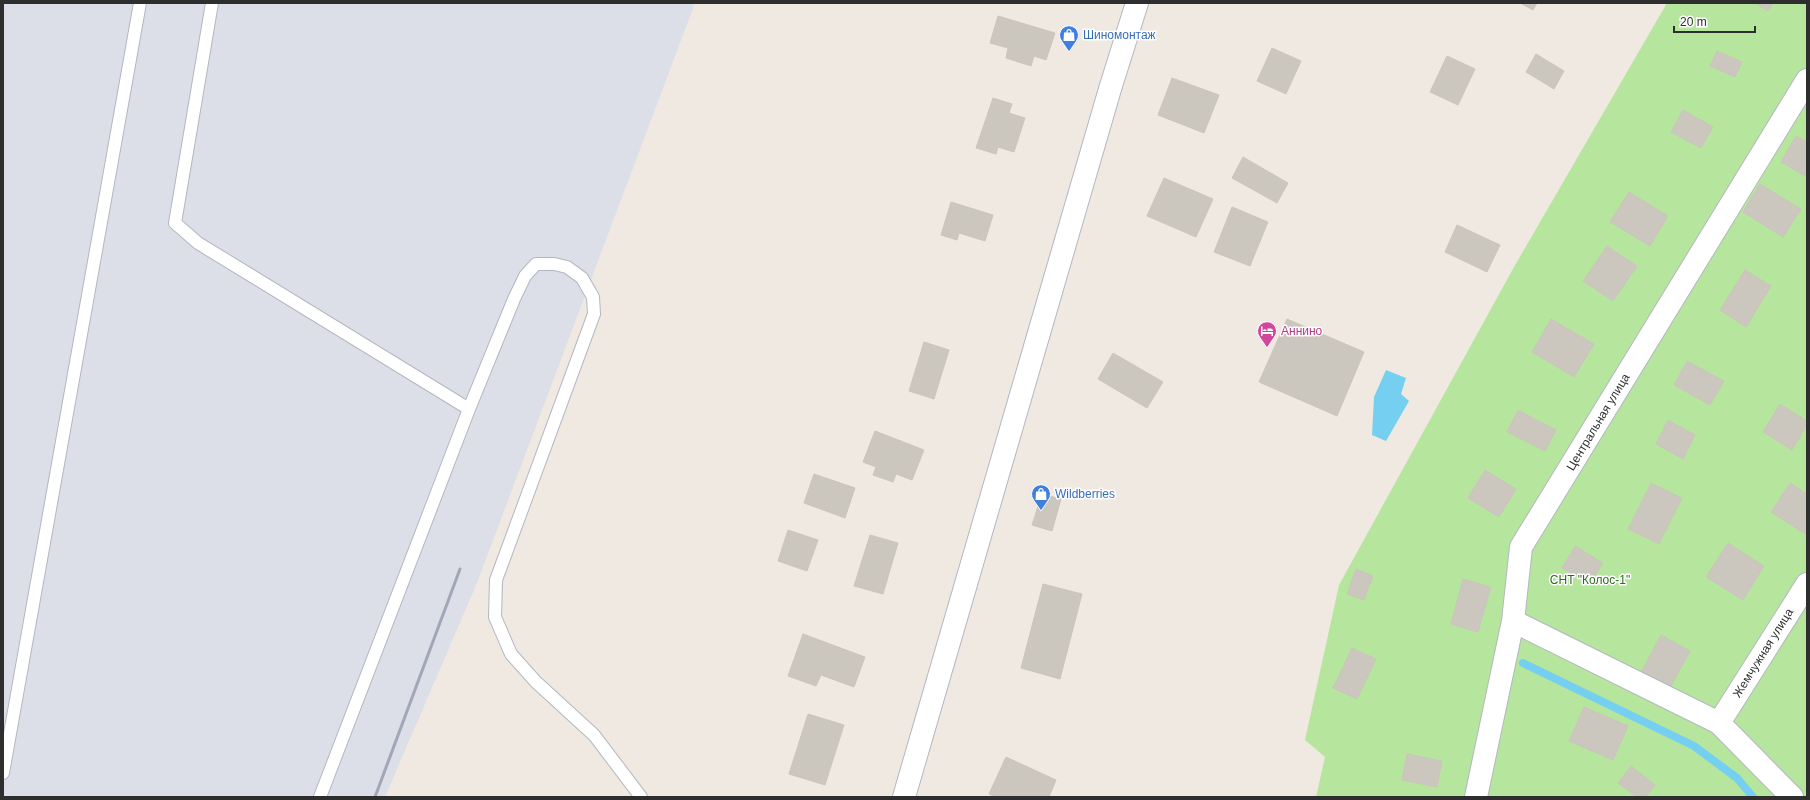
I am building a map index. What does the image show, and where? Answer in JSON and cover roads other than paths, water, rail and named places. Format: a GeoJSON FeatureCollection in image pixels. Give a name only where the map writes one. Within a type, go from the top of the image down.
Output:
{"type":"FeatureCollection","features":[{"type":"Feature","properties":{"kind":"street"},"geometry":{"type":"LineString","coordinates":[[904,797],[1110,89],[1137,3]]}},
{"type":"Feature","properties":{"kind":"street","name":"Центральная улица"},"geometry":{"type":"LineString","coordinates":[[1476,797],[1513,620],[1521,547],[1807,80]]}},
{"type":"Feature","properties":{"kind":"street","name":"Жемчужная улица"},"geometry":{"type":"LineString","coordinates":[[1719,723],[1807,584]]}},
{"type":"Feature","properties":{"kind":"street"},"geometry":{"type":"LineString","coordinates":[[1513,620],[1719,723],[1792,797]]}},
{"type":"Feature","properties":{"kind":"lane"},"geometry":{"type":"LineString","coordinates":[[3,773],[140,3]]}},
{"type":"Feature","properties":{"kind":"lane"},"geometry":{"type":"LineString","coordinates":[[212,3],[175,223],[198,243],[469,409]]}},
{"type":"Feature","properties":{"kind":"lane"},"geometry":{"type":"LineString","coordinates":[[320,797],[469,409],[514,299],[525,276],[536,264],[554,264],[567,267],[582,278],[593,297],[594,314],[496,580],[495,618],[511,654],[536,682],[594,735],[641,797]]}},
{"type":"Feature","properties":{"kind":"water"},"geometry":{"type":"Polygon","coordinates":[[[1386,370],[1406,378],[1401,394],[1409,401],[1386,441],[1372,435],[1374,397],[1386,370]]]}},
{"type":"Feature","properties":{"kind":"waterway"},"geometry":{"type":"LineString","coordinates":[[1523,663],[1694,746],[1737,778],[1753,797]]}},
{"type":"Feature","properties":{"kind":"railway"},"geometry":{"type":"LineString","coordinates":[[375,797],[460,569]]}},
{"type":"Feature","properties":{"kind":"place","name":"Шиномонтаж"},"geometry":{"type":"Point","coordinates":[1069,52]}},
{"type":"Feature","properties":{"kind":"place","name":"Аннино"},"geometry":{"type":"Point","coordinates":[1267,348]}},
{"type":"Feature","properties":{"kind":"place","name":"Wildberries"},"geometry":{"type":"Point","coordinates":[1041,511]}},
{"type":"Feature","properties":{"kind":"park label","name":"СНТ \"Колос-1\""},"geometry":{"type":"Point","coordinates":[1590,580]}}]}
